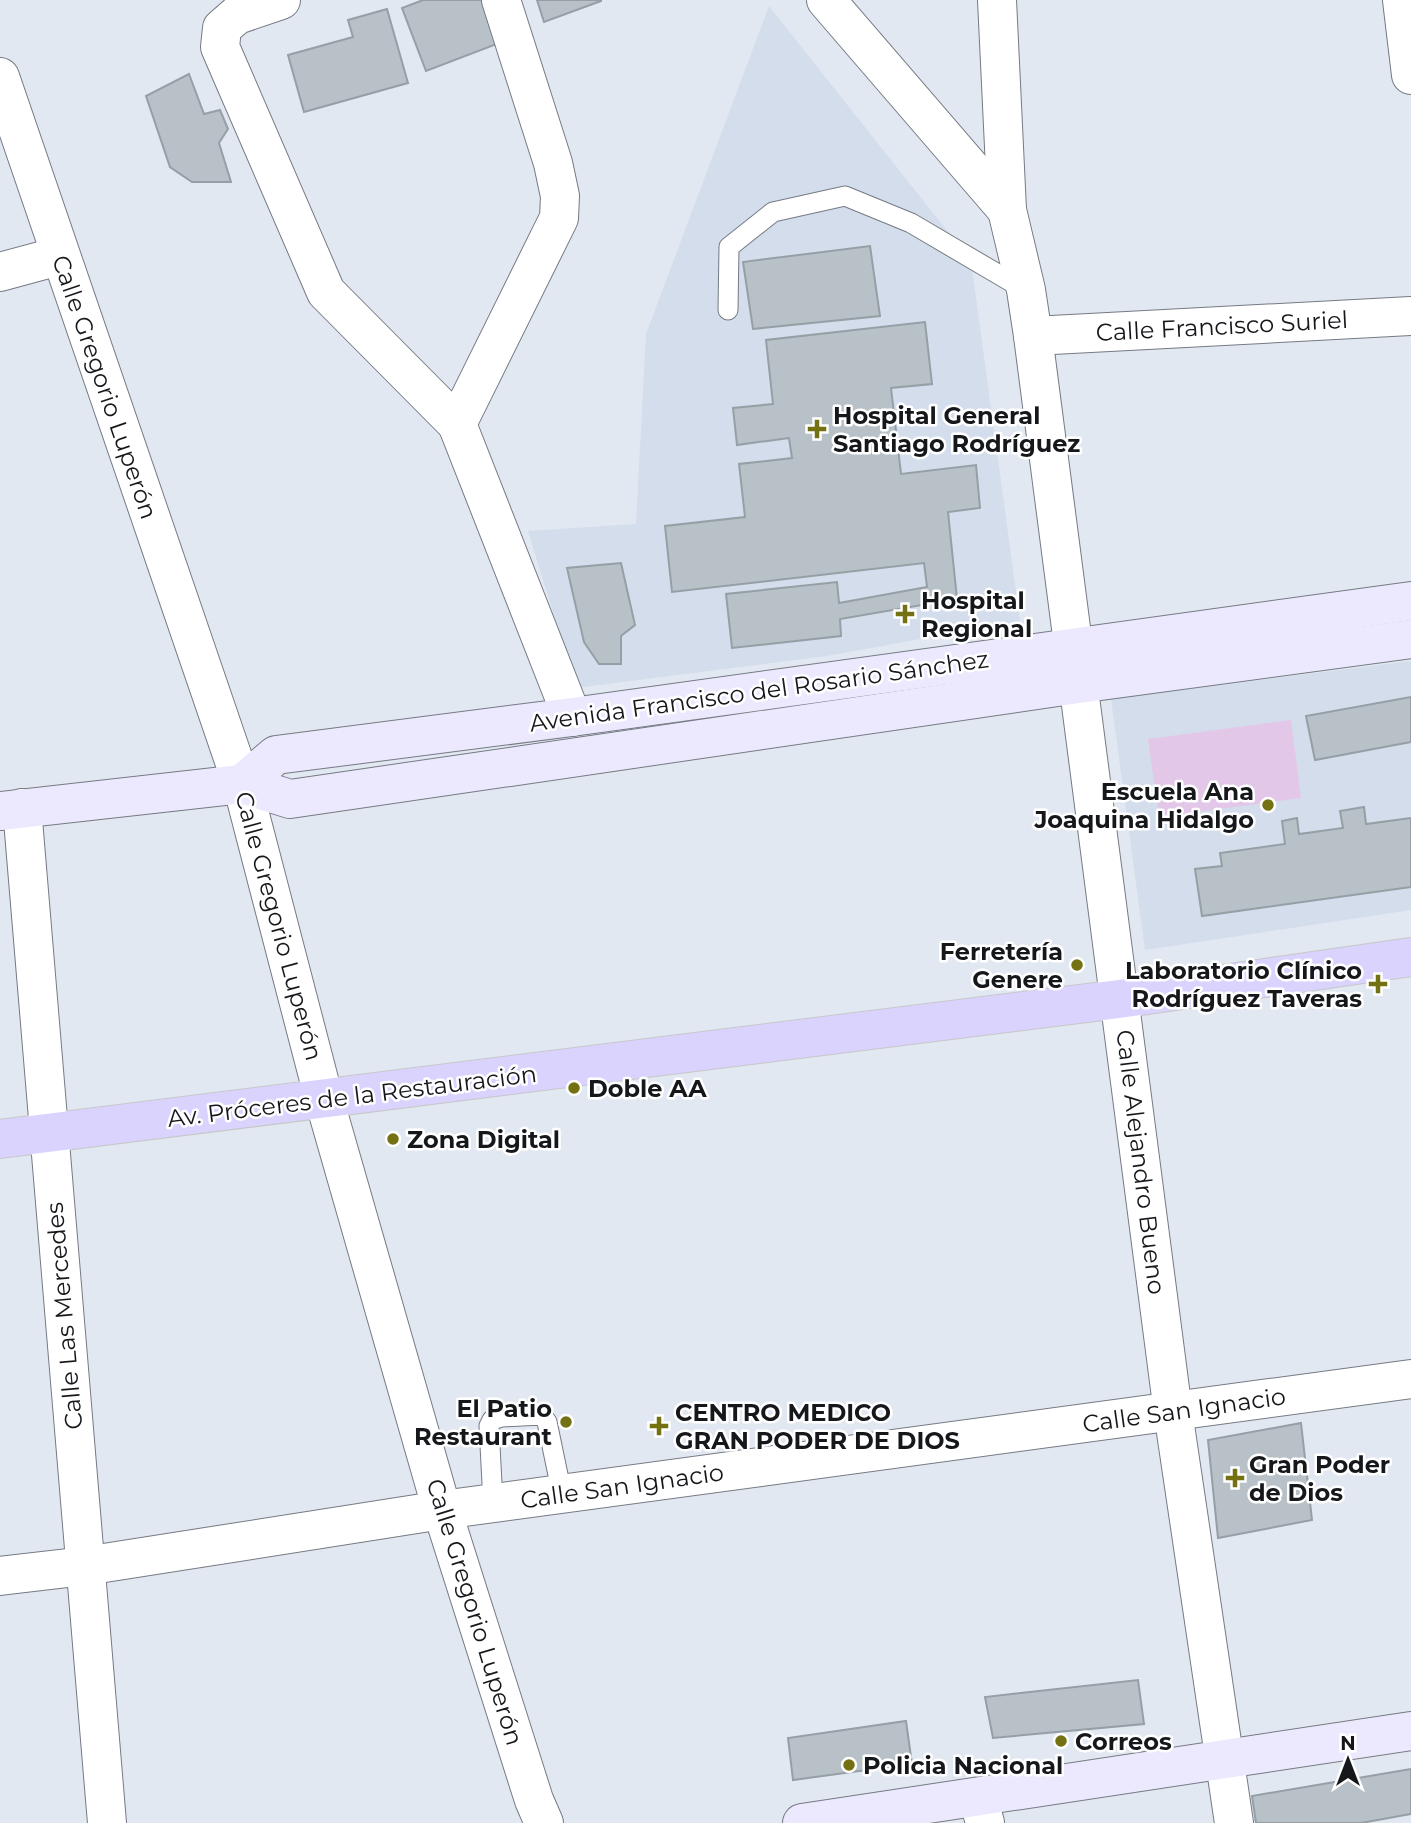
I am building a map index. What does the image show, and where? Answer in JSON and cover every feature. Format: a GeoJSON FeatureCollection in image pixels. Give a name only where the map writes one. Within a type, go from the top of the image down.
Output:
{"type":"FeatureCollection","features":[{"type":"Feature","properties":{"kind":"main road","name":"Avenida Francisco del Rosario Sánchez"},"geometry":{"type":"LineString","coordinates":[[11,810],[242,784],[290,799],[1075,667],[1411,601]]}},
{"type":"Feature","properties":{"kind":"main road","name":"Avenida Francisco del Rosario Sánchez"},"geometry":{"type":"LineString","coordinates":[[242,784],[276,755],[572,717],[1075,667],[1411,639]]}},
{"type":"Feature","properties":{"kind":"main road","name":"Av. Próceres de la Restauración"},"geometry":{"type":"LineString","coordinates":[[0,1139],[1119,999],[1411,957]]}},
{"type":"Feature","properties":{"kind":"main road"},"geometry":{"type":"LineString","coordinates":[[802,1823],[981,1810],[1223,1760],[1411,1731]]}},
{"type":"Feature","properties":{"kind":"street"},"geometry":{"type":"LineString","coordinates":[[281,0],[237,15],[222,28],[220,47],[326,292],[457,424],[572,717]]}},
{"type":"Feature","properties":{"kind":"street"},"geometry":{"type":"LineString","coordinates":[[457,424],[559,218],[560,196],[553,163],[501,0]]}},
{"type":"Feature","properties":{"kind":"street"},"geometry":{"type":"LineString","coordinates":[[826,0],[1007,209]]}},
{"type":"Feature","properties":{"kind":"street","name":"Calle Alejandro Bueno"},"geometry":{"type":"LineString","coordinates":[[997,0],[1007,209],[1026,290],[1033,336],[1173,1412],[1234,1823]]}},
{"type":"Feature","properties":{"kind":"street"},"geometry":{"type":"LineString","coordinates":[[1402,0],[1411,75]]}},
{"type":"Feature","properties":{"kind":"street","name":"Calle Gregorio Luperón"},"geometry":{"type":"LineString","coordinates":[[0,78],[242,784],[324,1100],[442,1510],[534,1800],[544,1823]]}},
{"type":"Feature","properties":{"kind":"street"},"geometry":{"type":"LineString","coordinates":[[0,272],[59,256]]}},
{"type":"Feature","properties":{"kind":"street","name":"Calle Francisco Suriel"},"geometry":{"type":"LineString","coordinates":[[1033,336],[1411,317]]}},
{"type":"Feature","properties":{"kind":"street","name":"Calle Las Mercedes"},"geometry":{"type":"LineString","coordinates":[[11,810],[49,1134],[107,1823]]}},
{"type":"Feature","properties":{"kind":"street","name":"Calle San Ignacio"},"geometry":{"type":"LineString","coordinates":[[0,1576],[85,1566],[442,1510],[1411,1379]]}},
{"type":"Feature","properties":{"kind":"lane"},"geometry":{"type":"LineString","coordinates":[[728,310],[729,247],[773,212],[845,196],[911,223],[1026,290]]}},
{"type":"Feature","properties":{"kind":"lane"},"geometry":{"type":"LineString","coordinates":[[494,1503],[489,1426],[492,1420],[502,1417],[542,1415],[547,1422],[562,1494]]}},
{"type":"Feature","properties":{"kind":"shaded area","name":"Hospital General Santiago Rodríguez"},"geometry":{"type":"Polygon","coordinates":[[[769,6],[971,261],[1020,621],[827,656],[576,688],[528,531],[636,524],[646,334],[769,6]]]}},
{"type":"Feature","properties":{"kind":"shaded area","name":"Escuela Ana Joaquina Hidalgo"},"geometry":{"type":"Polygon","coordinates":[[[1411,661],[1411,910],[1145,950],[1111,699],[1411,661]]]}},
{"type":"Feature","properties":{"kind":"shaded area"},"geometry":{"type":"Polygon","coordinates":[[[1291,720],[1301,798],[1159,817],[1148,739],[1291,720]]]}},
{"type":"Feature","properties":{"kind":"building"},"geometry":{"type":"Polygon","coordinates":[[[423,0],[486,0],[502,42],[426,71],[402,8],[423,0]]]}},
{"type":"Feature","properties":{"kind":"building"},"geometry":{"type":"Polygon","coordinates":[[[537,0],[601,0],[601,1],[544,22],[537,0]]]}},
{"type":"Feature","properties":{"kind":"building"},"geometry":{"type":"Polygon","coordinates":[[[387,9],[408,83],[304,112],[288,55],[353,37],[348,20],[387,9]]]}},
{"type":"Feature","properties":{"kind":"building"},"geometry":{"type":"Polygon","coordinates":[[[189,74],[204,114],[220,110],[228,129],[219,143],[231,182],[192,182],[170,167],[146,96],[189,74]]]}},
{"type":"Feature","properties":{"kind":"building"},"geometry":{"type":"Polygon","coordinates":[[[870,246],[880,316],[753,329],[743,262],[870,246]]]}},
{"type":"Feature","properties":{"kind":"building"},"geometry":{"type":"Polygon","coordinates":[[[925,322],[932,384],[891,388],[901,474],[976,465],[980,508],[948,512],[957,599],[840,619],[841,636],[732,648],[726,594],[837,582],[839,603],[927,587],[924,563],[672,592],[665,526],[745,517],[739,464],[792,458],[789,438],[737,445],[733,408],[773,404],[766,340],[925,322]]]}},
{"type":"Feature","properties":{"kind":"building"},"geometry":{"type":"Polygon","coordinates":[[[621,563],[635,625],[621,636],[621,664],[599,664],[584,642],[567,568],[621,563]]]}},
{"type":"Feature","properties":{"kind":"building"},"geometry":{"type":"Polygon","coordinates":[[[1411,697],[1411,742],[1315,760],[1306,716],[1411,697]]]}},
{"type":"Feature","properties":{"kind":"building"},"geometry":{"type":"Polygon","coordinates":[[[1364,807],[1366,824],[1411,818],[1411,887],[1202,916],[1195,869],[1222,866],[1220,853],[1285,844],[1282,821],[1297,818],[1299,834],[1343,828],[1340,811],[1364,807]]]}},
{"type":"Feature","properties":{"kind":"building"},"geometry":{"type":"Polygon","coordinates":[[[1301,1423],[1312,1520],[1218,1538],[1208,1440],[1301,1423]]]}},
{"type":"Feature","properties":{"kind":"building"},"geometry":{"type":"Polygon","coordinates":[[[1138,1680],[1144,1724],[993,1738],[985,1697],[1138,1680]]]}},
{"type":"Feature","properties":{"kind":"building"},"geometry":{"type":"Polygon","coordinates":[[[906,1721],[912,1764],[793,1780],[788,1738],[906,1721]]]}},
{"type":"Feature","properties":{"kind":"building"},"geometry":{"type":"Polygon","coordinates":[[[1411,1769],[1411,1814],[1361,1823],[1256,1823],[1252,1796],[1411,1769]]]}},
{"type":"Feature","properties":{"kind":"place","name":"Hospital General Santiago Rodríguez"},"geometry":{"type":"Point","coordinates":[817,429]}},
{"type":"Feature","properties":{"kind":"place","name":"Hospital Regional"},"geometry":{"type":"Point","coordinates":[905,614]}},
{"type":"Feature","properties":{"kind":"place","name":"Escuela Ana Joaquina Hidalgo"},"geometry":{"type":"Point","coordinates":[1268,805]}},
{"type":"Feature","properties":{"kind":"place","name":"Ferretería Genere"},"geometry":{"type":"Point","coordinates":[1077,965]}},
{"type":"Feature","properties":{"kind":"place","name":"Laboratorio Clínico Rodríguez Taveras"},"geometry":{"type":"Point","coordinates":[1378,984]}},
{"type":"Feature","properties":{"kind":"place","name":"Doble AA"},"geometry":{"type":"Point","coordinates":[574,1088]}},
{"type":"Feature","properties":{"kind":"place","name":"Zona Digital"},"geometry":{"type":"Point","coordinates":[393,1139]}},
{"type":"Feature","properties":{"kind":"place","name":"El Patio Restaurant"},"geometry":{"type":"Point","coordinates":[566,1422]}},
{"type":"Feature","properties":{"kind":"place","name":"CENTRO MEDICO GRAN PODER DE DIOS"},"geometry":{"type":"Point","coordinates":[659,1426]}},
{"type":"Feature","properties":{"kind":"place","name":"Gran Poder de Dios"},"geometry":{"type":"Point","coordinates":[1235,1478]}},
{"type":"Feature","properties":{"kind":"place","name":"Correos"},"geometry":{"type":"Point","coordinates":[1061,1741]}},
{"type":"Feature","properties":{"kind":"place","name":"Policia Nacional"},"geometry":{"type":"Point","coordinates":[849,1765]}}]}
